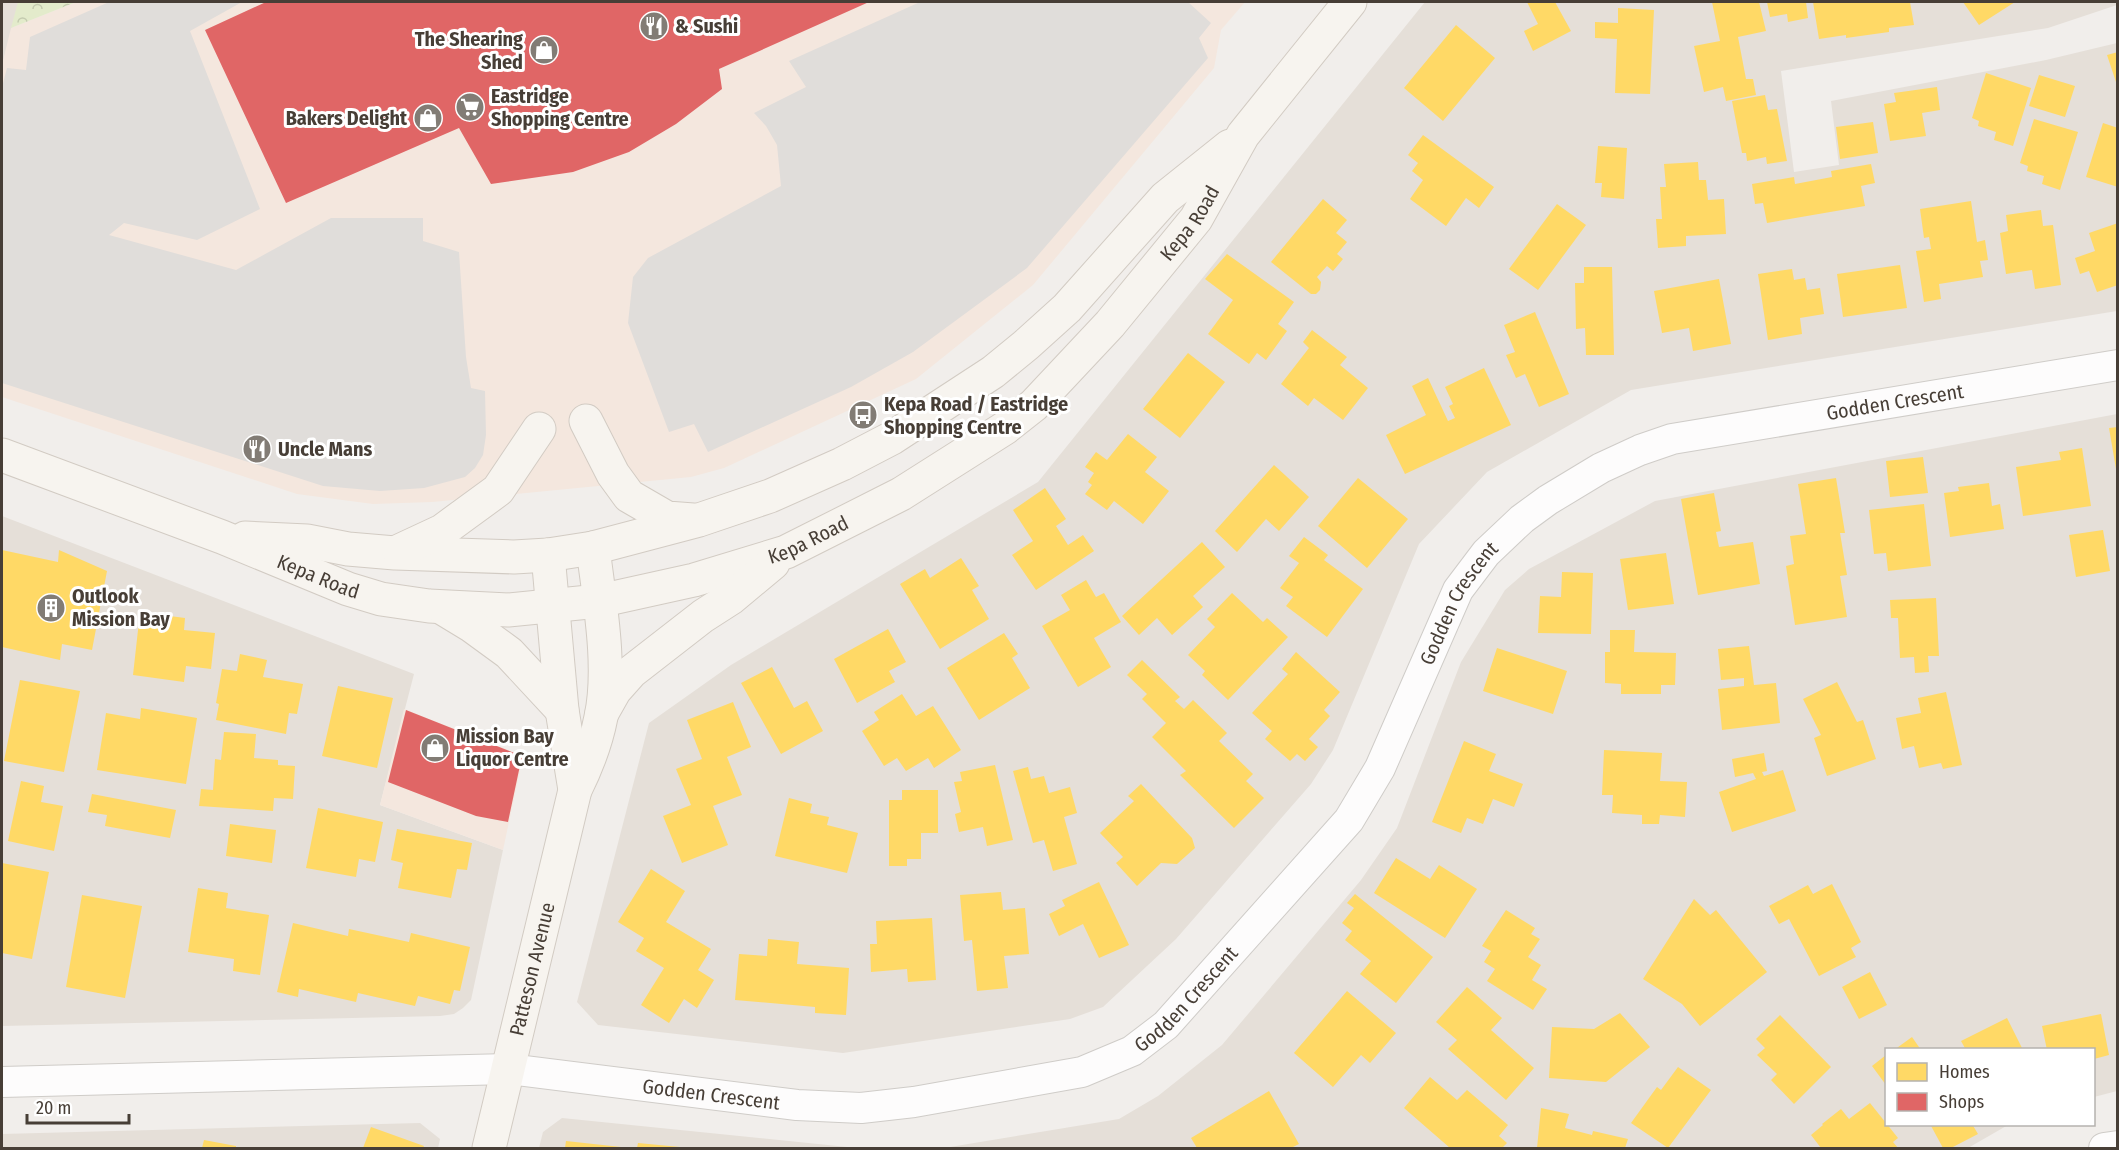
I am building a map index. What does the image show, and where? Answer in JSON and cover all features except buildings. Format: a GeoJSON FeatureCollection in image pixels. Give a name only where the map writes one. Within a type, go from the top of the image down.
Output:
{"type":"FeatureCollection","features":[{"type":"Feature","properties":{"kind":"main road","name":"Kepa Road"},"geometry":{"type":"LineString","coordinates":[[2,455],[222,537],[348,589],[381,599],[441,607],[508,610],[600,601],[694,580],[786,552],[902,494],[1005,428],[1034,405],[1117,315],[1196,219],[1243,135],[1350,2]]}},
{"type":"Feature","properties":{"kind":"main road","name":"Kepa Road"},"geometry":{"type":"LineString","coordinates":[[222,537],[307,541],[348,549],[395,553],[514,557],[548,555],[593,548],[699,520],[770,496],[892,438],[993,372],[1067,308],[1165,198],[1243,135]]}},
{"type":"Feature","properties":{"kind":"main road"},"geometry":{"type":"LineString","coordinates":[[586,421],[613,474],[629,496],[667,518],[699,520]]}},
{"type":"Feature","properties":{"kind":"main road"},"geometry":{"type":"LineString","coordinates":[[395,553],[442,531],[498,490],[539,429]]}},
{"type":"Feature","properties":{"kind":"main road","name":"Patteson Avenue"},"geometry":{"type":"LineString","coordinates":[[489,1149],[575,790],[590,758],[602,714],[604,634],[593,548]]}},
{"type":"Feature","properties":{"kind":"main road"},"geometry":{"type":"LineString","coordinates":[[602,714],[615,690],[631,672],[703,616],[731,598],[786,552]]}},
{"type":"Feature","properties":{"kind":"main road","name":"Patteson Avenue"},"geometry":{"type":"LineString","coordinates":[[548,555],[562,711],[575,790]]}},
{"type":"Feature","properties":{"kind":"main road"},"geometry":{"type":"LineString","coordinates":[[441,607],[509,653],[562,711]]}},
{"type":"Feature","properties":{"kind":"street","name":"Godden Crescent"},"geometry":{"type":"LineString","coordinates":[[2,1082],[508,1069],[797,1105],[861,1107],[915,1102],[1055,1078],[1099,1066],[1132,1051],[1166,1025],[1349,820],[1380,768],[1458,590],[1486,553],[1505,534],[1548,500],[1601,468],[1640,450],[1672,439],[2118,365]]}},
{"type":"Feature","properties":{"kind":"street"},"geometry":{"type":"LineString","coordinates":[[2104,1149],[2118,1146]]}},
{"type":"Feature","properties":{"kind":"shaded area"},"geometry":{"type":"Polygon","coordinates":[[[2,2],[19,2],[2,66],[2,2]]]}},
{"type":"Feature","properties":{"kind":"shaded area","name":"Eastridge Shopping Centre"},"geometry":{"type":"Polygon","coordinates":[[[76,2],[1245,2],[1221,30],[1214,68],[1033,285],[916,379],[724,468],[691,477],[432,502],[373,504],[297,494],[2,397],[2,65],[11,28],[76,2]]]}},
{"type":"Feature","properties":{"kind":"shaded area"},"geometry":{"type":"Polygon","coordinates":[[[109,2],[242,2],[190,31],[260,209],[197,240],[124,223],[109,235],[236,270],[331,218],[423,218],[423,241],[459,252],[466,357],[471,388],[485,391],[486,435],[483,455],[475,468],[465,477],[424,488],[380,491],[323,486],[2,383],[2,87],[7,68],[26,70],[30,37],[109,2]]]}},
{"type":"Feature","properties":{"kind":"shaded area"},"geometry":{"type":"Polygon","coordinates":[[[920,2],[1188,2],[1211,23],[1199,38],[1208,58],[1027,268],[913,352],[851,387],[708,452],[694,424],[669,432],[628,323],[633,277],[648,258],[781,186],[777,145],[766,126],[754,113],[806,87],[789,61],[920,2]]]}},
{"type":"Feature","properties":{"kind":"shaded area"},"geometry":{"type":"Polygon","coordinates":[[[1425,2],[2117,2],[2117,5],[2048,28],[1781,71],[1794,172],[1839,165],[1831,101],[2046,60],[2117,43],[2117,311],[1631,390],[1487,472],[1419,544],[1333,750],[1311,784],[1176,939],[1103,1007],[1070,1019],[843,1053],[598,1025],[577,1002],[649,723],[731,665],[1038,482],[1425,2]]]}},
{"type":"Feature","properties":{"kind":"shaded area"},"geometry":{"type":"Polygon","coordinates":[[[2117,414],[2117,1091],[2095,1097],[2095,1048],[1885,1048],[1885,1126],[2006,1126],[1968,1148],[944,1148],[1119,1119],[1158,1096],[1222,1045],[1361,880],[1397,828],[1461,662],[1505,590],[1529,569],[1655,501],[2117,414]]]}},
{"type":"Feature","properties":{"kind":"shaded area"},"geometry":{"type":"Polygon","coordinates":[[[2,516],[414,674],[380,805],[503,850],[471,1000],[463,1008],[454,1014],[440,1016],[2,1026],[2,516]]]}},
{"type":"Feature","properties":{"kind":"shaded area"},"geometry":{"type":"Polygon","coordinates":[[[404,709],[523,756],[503,850],[380,805],[404,709]]]}},
{"type":"Feature","properties":{"kind":"shaded area"},"geometry":{"type":"Polygon","coordinates":[[[562,1118],[857,1148],[539,1148],[543,1132],[562,1118]]]}},
{"type":"Feature","properties":{"kind":"shaded area"},"geometry":{"type":"Polygon","coordinates":[[[420,1123],[440,1139],[438,1148],[2,1148],[2,1134],[420,1123]]]}},
{"type":"Feature","properties":{"kind":"green space"},"geometry":{"type":"Polygon","coordinates":[[[18,2],[76,2],[11,28],[18,2]]]}},
{"type":"Feature","properties":{"kind":"place","name":"& Sushi"},"geometry":{"type":"Point","coordinates":[654,26]}},
{"type":"Feature","properties":{"kind":"place","name":"The Shearing Shed"},"geometry":{"type":"Point","coordinates":[544,50]}},
{"type":"Feature","properties":{"kind":"place","name":"Eastridge Shopping Centre"},"geometry":{"type":"Point","coordinates":[470,107]}},
{"type":"Feature","properties":{"kind":"place","name":"Bakers Delight"},"geometry":{"type":"Point","coordinates":[428,118]}},
{"type":"Feature","properties":{"kind":"place","name":"Kepa Road / Eastridge Shopping Centre"},"geometry":{"type":"Point","coordinates":[863,415]}},
{"type":"Feature","properties":{"kind":"place","name":"Uncle Mans"},"geometry":{"type":"Point","coordinates":[257,449]}},
{"type":"Feature","properties":{"kind":"place","name":"Outlook Mission Bay"},"geometry":{"type":"Point","coordinates":[51,608]}},
{"type":"Feature","properties":{"kind":"place","name":"Mission Bay Liquor Centre"},"geometry":{"type":"Point","coordinates":[435,748]}}]}
